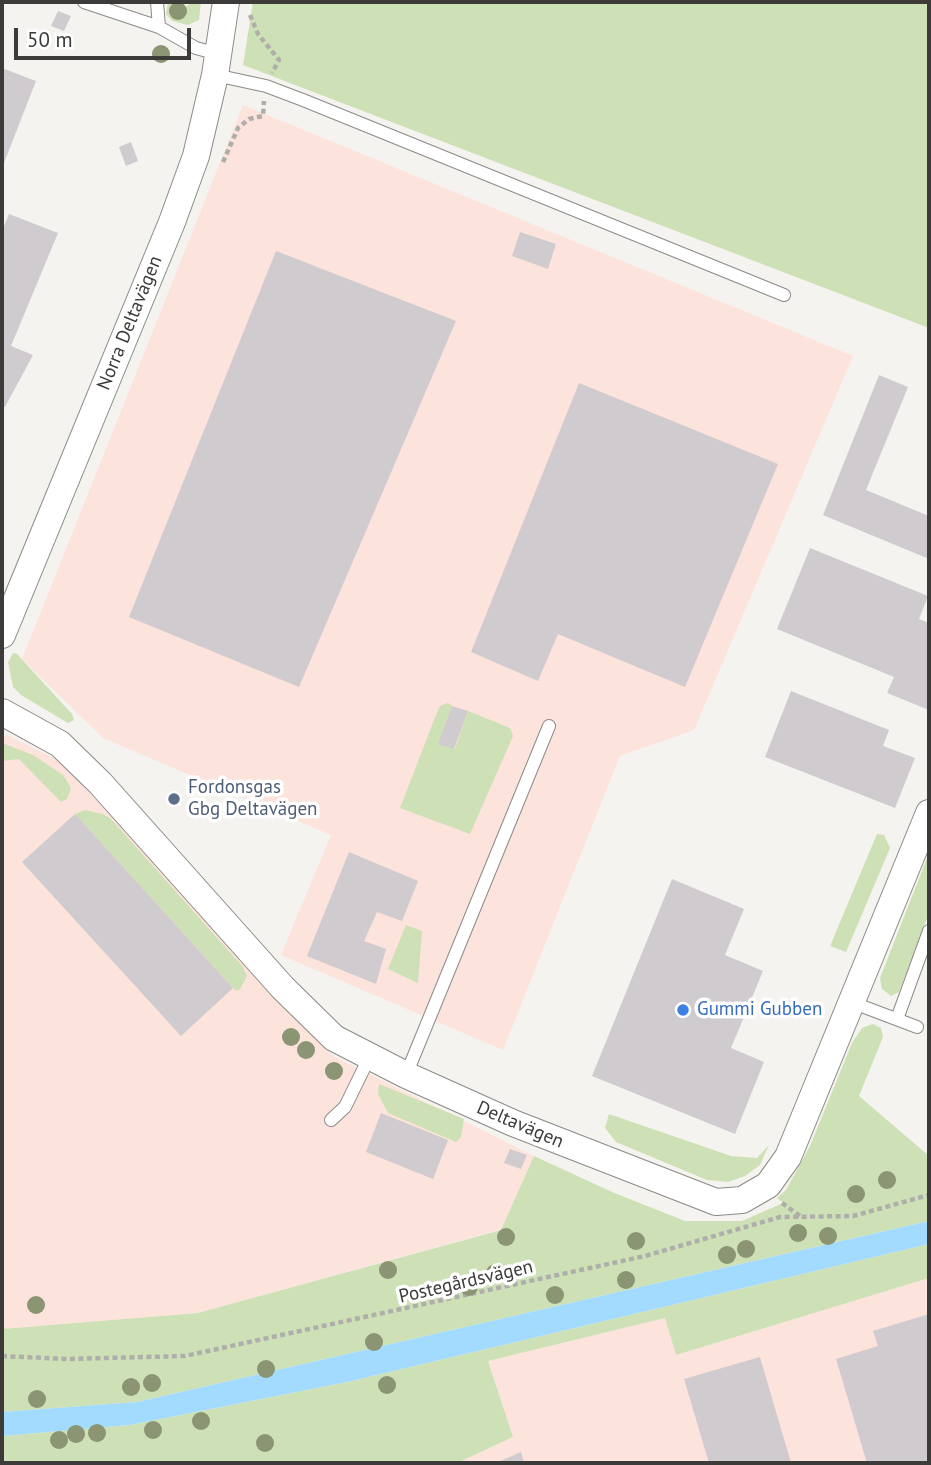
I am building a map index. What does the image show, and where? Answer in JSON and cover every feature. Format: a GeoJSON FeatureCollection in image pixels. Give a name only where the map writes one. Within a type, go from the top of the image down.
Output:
{"type":"FeatureCollection","features":[{"type":"Feature","properties":{"kind":"street","name":"Norra Deltavägen"},"geometry":{"type":"LineString","coordinates":[[2,635],[172,222],[196,156],[226,2]]}},
{"type":"Feature","properties":{"kind":"street","name":"Deltavägen"},"geometry":{"type":"LineString","coordinates":[[2,712],[60,744],[314,1020],[334,1038],[369,1058],[513,1123],[685,1193],[716,1202],[742,1200],[768,1185],[788,1157],[929,813]]}},
{"type":"Feature","properties":{"kind":"lane"},"geometry":{"type":"LineString","coordinates":[[84,2],[159,27],[196,48],[216,64],[266,86],[784,295]]}},
{"type":"Feature","properties":{"kind":"lane"},"geometry":{"type":"LineString","coordinates":[[157,2],[159,27]]}},
{"type":"Feature","properties":{"kind":"lane"},"geometry":{"type":"LineString","coordinates":[[406,1075],[549,726]]}},
{"type":"Feature","properties":{"kind":"lane"},"geometry":{"type":"LineString","coordinates":[[897,1019],[929,931]]}},
{"type":"Feature","properties":{"kind":"lane"},"geometry":{"type":"LineString","coordinates":[[851,1002],[917,1027]]}},
{"type":"Feature","properties":{"kind":"lane"},"geometry":{"type":"LineString","coordinates":[[331,1120],[345,1107],[369,1058]]}},
{"type":"Feature","properties":{"kind":"path","name":"Postegårdsvägen"},"geometry":{"type":"LineString","coordinates":[[2,1356],[66,1359],[186,1356],[607,1265],[780,1217],[853,1216],[929,1195]]}},
{"type":"Feature","properties":{"kind":"shaded area"},"geometry":{"type":"Polygon","coordinates":[[[243,105],[853,356],[694,730],[620,756],[503,1050],[281,955],[331,835],[103,738],[22,659],[243,105]]]}},
{"type":"Feature","properties":{"kind":"shaded area"},"geometry":{"type":"Polygon","coordinates":[[[7,735],[60,761],[333,1056],[534,1156],[502,1229],[198,1313],[2,1329],[2,737],[7,735]]]}},
{"type":"Feature","properties":{"kind":"shaded area"},"geometry":{"type":"Polygon","coordinates":[[[929,1278],[929,1463],[457,1463],[513,1437],[488,1361],[665,1318],[676,1355],[929,1278]]]}},
{"type":"Feature","properties":{"kind":"green space"},"geometry":{"type":"Polygon","coordinates":[[[168,2],[180,2],[184,8],[192,2],[201,2],[199,20],[188,25],[172,21],[166,14],[168,2]]]}},
{"type":"Feature","properties":{"kind":"green space"},"geometry":{"type":"Polygon","coordinates":[[[253,2],[929,2],[929,328],[243,65],[253,2]]]}},
{"type":"Feature","properties":{"kind":"green space"},"geometry":{"type":"Polygon","coordinates":[[[13,653],[17,654],[72,714],[74,720],[68,723],[21,695],[13,687],[8,662],[13,653]]]}},
{"type":"Feature","properties":{"kind":"green space"},"geometry":{"type":"Polygon","coordinates":[[[448,703],[452,706],[439,744],[455,749],[468,711],[510,728],[513,736],[470,834],[400,808],[440,706],[448,703]]]}},
{"type":"Feature","properties":{"kind":"green space"},"geometry":{"type":"Polygon","coordinates":[[[2,743],[33,755],[63,775],[71,788],[67,799],[61,802],[19,759],[2,761],[2,743]]]}},
{"type":"Feature","properties":{"kind":"green space"},"geometry":{"type":"Polygon","coordinates":[[[85,810],[103,814],[111,819],[243,967],[247,976],[240,989],[236,991],[75,814],[85,810]]]}},
{"type":"Feature","properties":{"kind":"green space"},"geometry":{"type":"Polygon","coordinates":[[[877,834],[884,835],[890,848],[846,952],[830,946],[877,834]]]}},
{"type":"Feature","properties":{"kind":"green space"},"geometry":{"type":"Polygon","coordinates":[[[929,853],[929,913],[899,992],[891,996],[882,989],[880,978],[929,853]]]}},
{"type":"Feature","properties":{"kind":"green space"},"geometry":{"type":"Polygon","coordinates":[[[406,925],[422,931],[418,983],[388,969],[406,925]]]}},
{"type":"Feature","properties":{"kind":"green space"},"geometry":{"type":"Polygon","coordinates":[[[873,1024],[881,1028],[883,1037],[859,1096],[929,1156],[929,1221],[137,1402],[2,1412],[2,1329],[198,1313],[501,1230],[534,1156],[612,1192],[685,1221],[742,1221],[783,1203],[777,1198],[786,1190],[810,1146],[852,1043],[862,1028],[873,1024]]]}},
{"type":"Feature","properties":{"kind":"green space"},"geometry":{"type":"Polygon","coordinates":[[[379,1084],[464,1119],[461,1137],[456,1142],[388,1113],[378,1094],[379,1084]]]}},
{"type":"Feature","properties":{"kind":"green space"},"geometry":{"type":"Polygon","coordinates":[[[609,1114],[731,1156],[757,1158],[769,1145],[760,1165],[745,1176],[728,1182],[707,1180],[616,1142],[605,1128],[609,1114]]]}},
{"type":"Feature","properties":{"kind":"green space"},"geometry":{"type":"Polygon","coordinates":[[[929,1244],[929,1278],[676,1355],[665,1318],[488,1361],[513,1437],[457,1463],[2,1463],[2,1436],[130,1425],[347,1382],[929,1244]]]}},
{"type":"Feature","properties":{"kind":"water"},"geometry":{"type":"Polygon","coordinates":[[[929,1221],[929,1244],[347,1382],[130,1425],[2,1436],[2,1412],[137,1402],[929,1221]]]}},
{"type":"Feature","properties":{"kind":"building"},"geometry":{"type":"Polygon","coordinates":[[[58,11],[71,16],[64,31],[51,26],[58,11]]]}},
{"type":"Feature","properties":{"kind":"building"},"geometry":{"type":"Polygon","coordinates":[[[2,68],[36,81],[2,168],[2,68]]]}},
{"type":"Feature","properties":{"kind":"building"},"geometry":{"type":"Polygon","coordinates":[[[131,142],[138,161],[126,166],[119,147],[131,142]]]}},
{"type":"Feature","properties":{"kind":"building"},"geometry":{"type":"Polygon","coordinates":[[[9,214],[58,233],[11,346],[33,355],[5,407],[2,407],[2,231],[9,214]]]}},
{"type":"Feature","properties":{"kind":"building"},"geometry":{"type":"Polygon","coordinates":[[[520,232],[556,244],[548,269],[512,256],[520,232]]]}},
{"type":"Feature","properties":{"kind":"building"},"geometry":{"type":"Polygon","coordinates":[[[276,251],[456,321],[299,687],[129,617],[276,251]]]}},
{"type":"Feature","properties":{"kind":"building"},"geometry":{"type":"Polygon","coordinates":[[[879,375],[908,387],[866,490],[929,516],[929,559],[823,515],[879,375]]]}},
{"type":"Feature","properties":{"kind":"building"},"geometry":{"type":"Polygon","coordinates":[[[579,383],[778,464],[685,687],[558,634],[538,681],[471,652],[579,383]]]}},
{"type":"Feature","properties":{"kind":"building"},"geometry":{"type":"Polygon","coordinates":[[[810,548],[928,596],[919,619],[929,623],[929,710],[887,693],[894,677],[777,629],[810,548]]]}},
{"type":"Feature","properties":{"kind":"building"},"geometry":{"type":"Polygon","coordinates":[[[791,691],[889,730],[883,746],[915,758],[895,808],[765,757],[791,691]]]}},
{"type":"Feature","properties":{"kind":"building"},"geometry":{"type":"Polygon","coordinates":[[[452,706],[468,711],[454,749],[438,744],[452,706]]]}},
{"type":"Feature","properties":{"kind":"building"},"geometry":{"type":"Polygon","coordinates":[[[75,814],[233,988],[181,1036],[22,862],[75,814]]]}},
{"type":"Feature","properties":{"kind":"building"},"geometry":{"type":"Polygon","coordinates":[[[349,852],[418,881],[402,921],[377,912],[364,941],[386,949],[376,984],[307,956],[349,852]]]}},
{"type":"Feature","properties":{"kind":"building","name":"Gummi Gubben"},"geometry":{"type":"Polygon","coordinates":[[[672,879],[744,909],[725,955],[763,971],[731,1048],[764,1062],[735,1134],[592,1076],[672,879]]]}},
{"type":"Feature","properties":{"kind":"building"},"geometry":{"type":"Polygon","coordinates":[[[381,1113],[448,1140],[433,1179],[366,1152],[381,1113]]]}},
{"type":"Feature","properties":{"kind":"building"},"geometry":{"type":"Polygon","coordinates":[[[510,1149],[527,1155],[521,1169],[504,1163],[510,1149]]]}},
{"type":"Feature","properties":{"kind":"building"},"geometry":{"type":"Polygon","coordinates":[[[929,1314],[929,1463],[867,1463],[836,1359],[878,1346],[873,1331],[929,1314]]]}},
{"type":"Feature","properties":{"kind":"building"},"geometry":{"type":"Polygon","coordinates":[[[760,1357],[791,1463],[709,1463],[684,1379],[760,1357]]]}},
{"type":"Feature","properties":{"kind":"building"},"geometry":{"type":"Polygon","coordinates":[[[521,1452],[524,1463],[496,1463],[521,1452]]]}},
{"type":"Feature","properties":{"kind":"place","name":"Fordonsgas Gbg Deltavägen"},"geometry":{"type":"Point","coordinates":[174,799]}},
{"type":"Feature","properties":{"kind":"place","name":"Gummi Gubben"},"geometry":{"type":"Point","coordinates":[683,1010]}}]}
